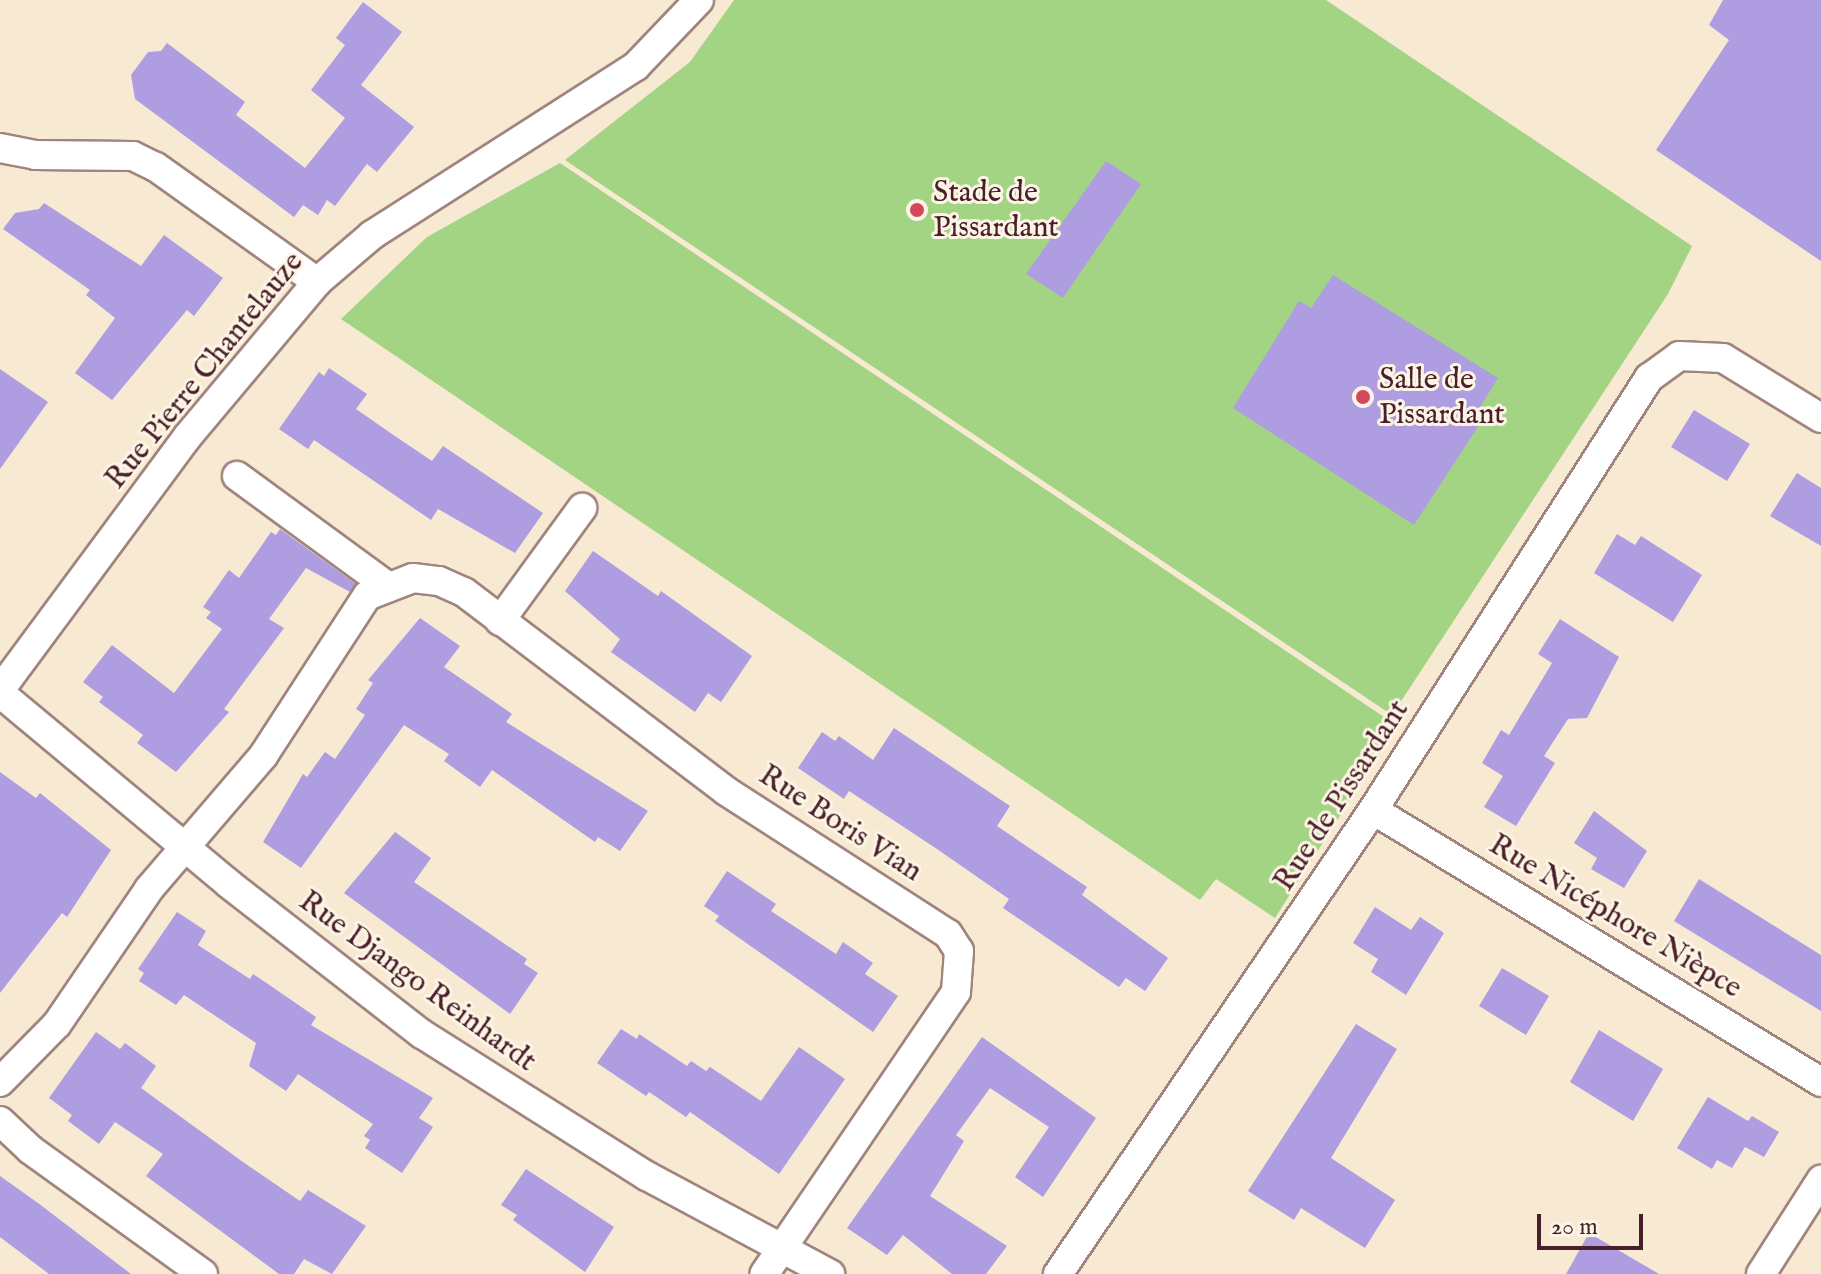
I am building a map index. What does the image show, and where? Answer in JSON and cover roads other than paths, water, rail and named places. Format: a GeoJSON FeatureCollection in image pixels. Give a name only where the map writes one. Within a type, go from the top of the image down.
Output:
{"type":"FeatureCollection","features":[{"type":"Feature","properties":{"kind":"street","name":"Rue Pierre Chantelauze"},"geometry":{"type":"LineString","coordinates":[[0,692],[188,436],[317,282],[372,235],[625,74],[699,0]]}},
{"type":"Feature","properties":{"kind":"street"},"geometry":{"type":"LineString","coordinates":[[0,148],[35,155],[133,156],[156,167],[317,282]]}},
{"type":"Feature","properties":{"kind":"street","name":"Rue de Pissardant"},"geometry":{"type":"LineString","coordinates":[[1058,1274],[1373,810],[1649,378],[1679,356],[1723,358],[1821,418]]}},
{"type":"Feature","properties":{"kind":"street"},"geometry":{"type":"LineString","coordinates":[[0,1082],[57,1024],[149,889],[263,756],[314,683],[354,613],[386,585],[237,476]]}},
{"type":"Feature","properties":{"kind":"street"},"geometry":{"type":"LineString","coordinates":[[500,621],[582,508]]}},
{"type":"Feature","properties":{"kind":"street","name":"Rue Boris Vian"},"geometry":{"type":"LineString","coordinates":[[386,585],[413,578],[439,581],[464,592],[726,791],[948,934],[959,951],[956,992],[764,1274]]}},
{"type":"Feature","properties":{"kind":"street","name":"Rue Django Reinhardt"},"geometry":{"type":"LineString","coordinates":[[0,692],[184,847],[422,1034],[647,1176],[830,1274]]}},
{"type":"Feature","properties":{"kind":"street","name":"Rue Nicéphore Nièpce"},"geometry":{"type":"LineString","coordinates":[[1373,810],[1821,1082]]}},
{"type":"Feature","properties":{"kind":"street"},"geometry":{"type":"LineString","coordinates":[[0,1121],[31,1150],[203,1274]]}},
{"type":"Feature","properties":{"kind":"street"},"geometry":{"type":"LineString","coordinates":[[1761,1274],[1821,1180]]}},
{"type":"Feature","properties":{"kind":"place","name":"Stade de Pissardant"},"geometry":{"type":"Point","coordinates":[917,210]}},
{"type":"Feature","properties":{"kind":"place","name":"Salle de Pissardant"},"geometry":{"type":"Point","coordinates":[1363,397]}}]}
